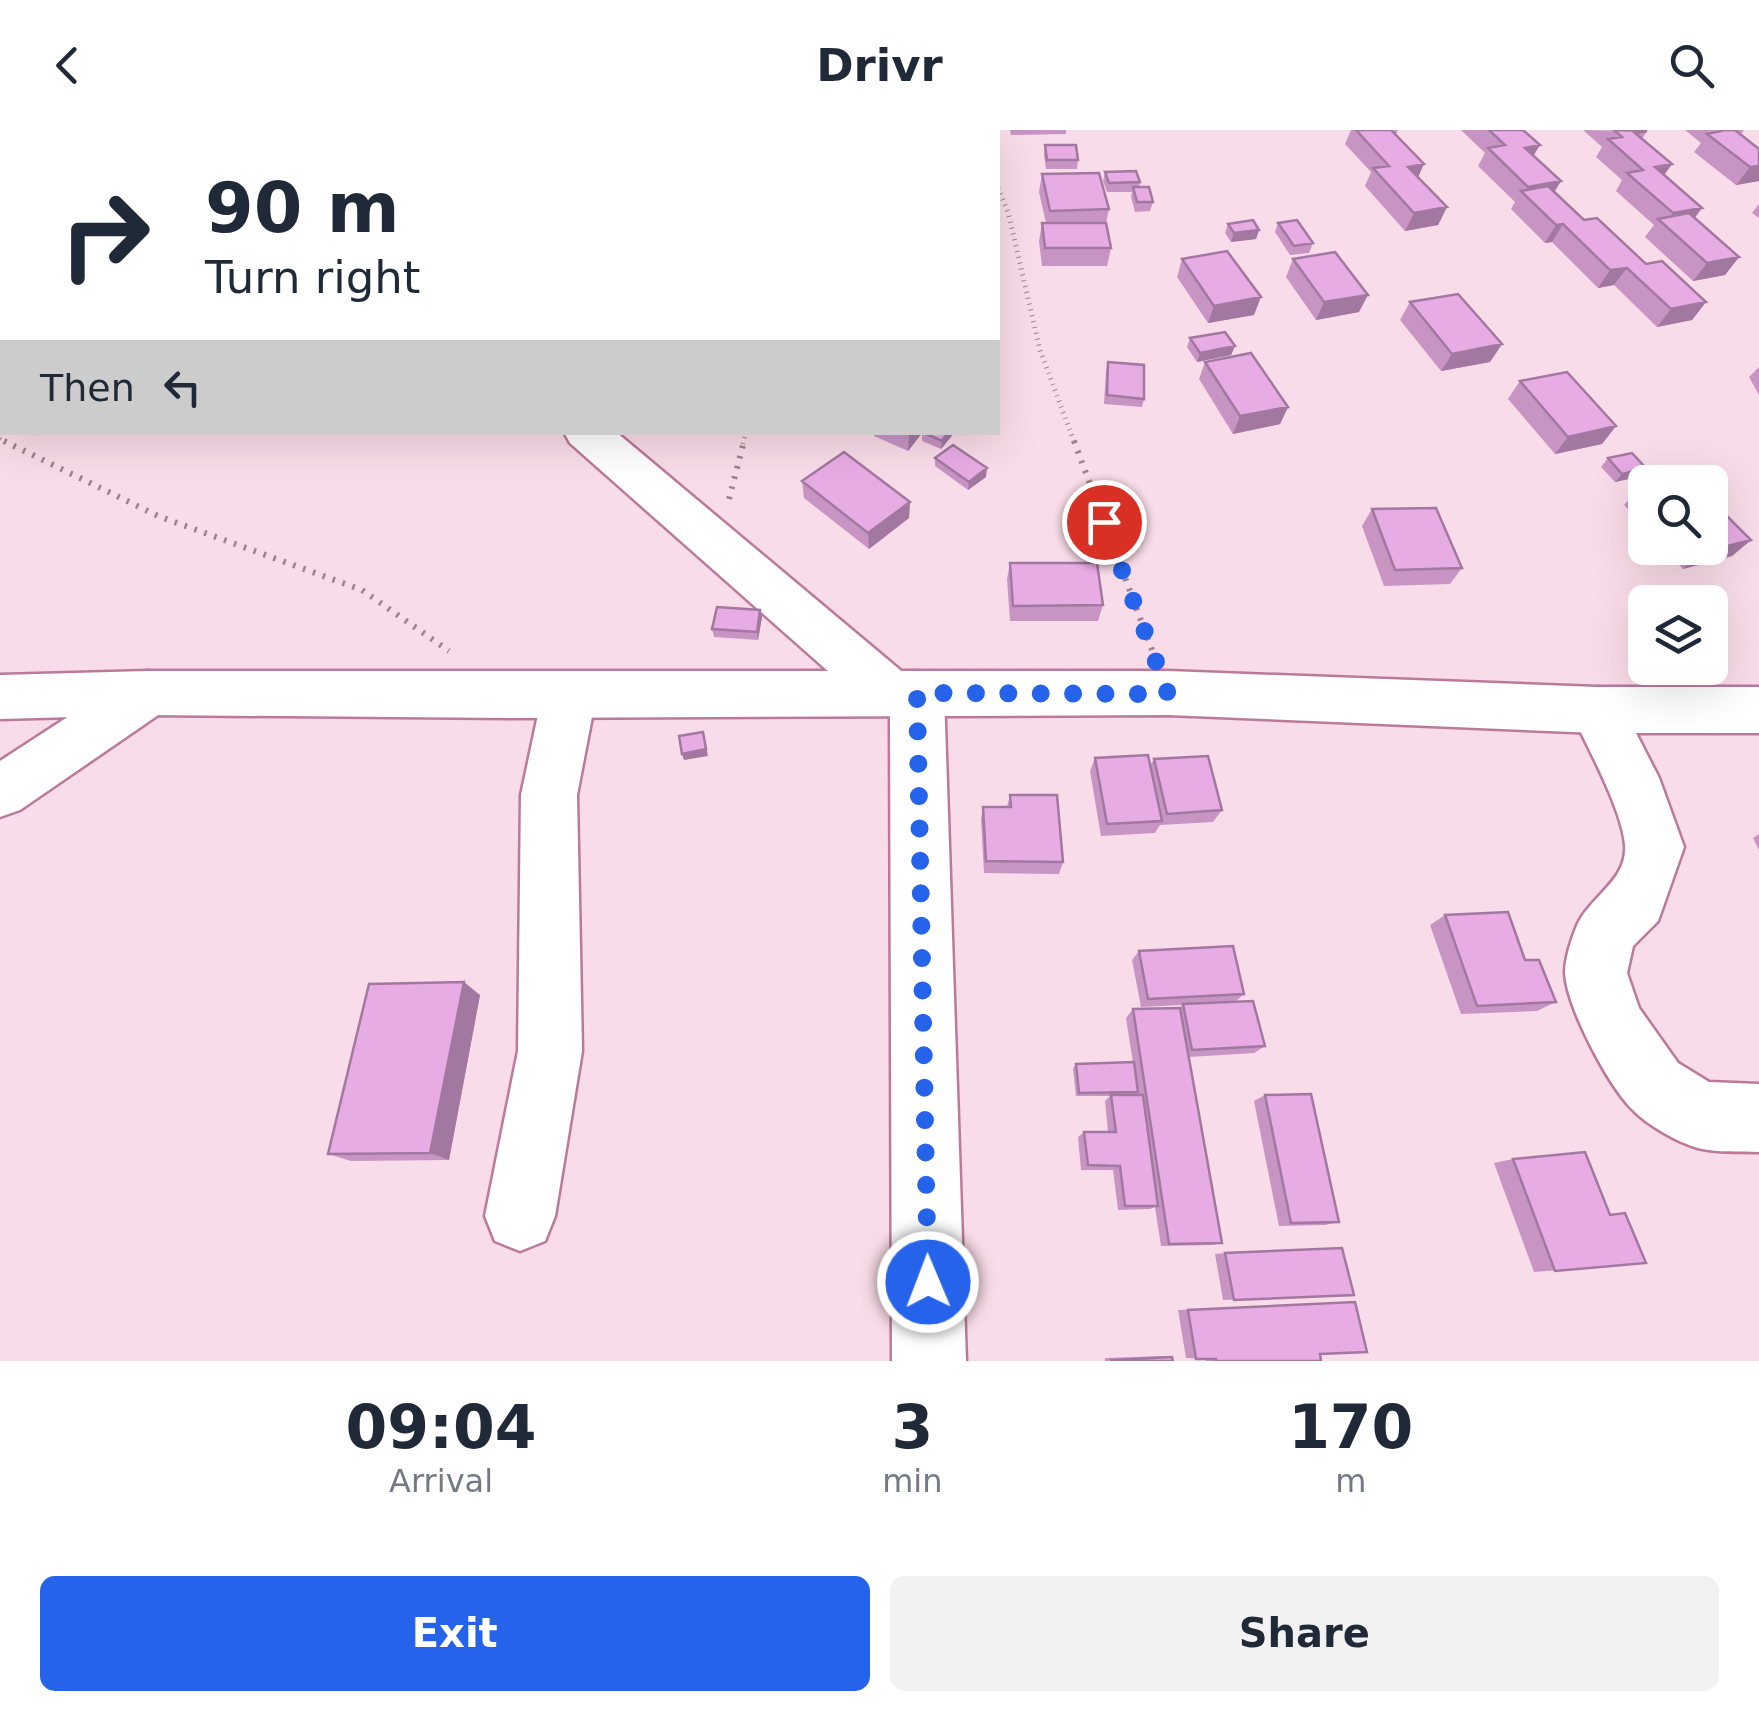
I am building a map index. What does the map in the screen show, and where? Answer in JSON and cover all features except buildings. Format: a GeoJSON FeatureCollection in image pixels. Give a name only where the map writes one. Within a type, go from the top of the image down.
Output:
{"type":"FeatureCollection","features":[{"type":"Feature","properties":{"kind":"main road"},"geometry":{"type":"LineString","coordinates":[[590,435],[718,545],[904,694],[929,1361]]}},
{"type":"Feature","properties":{"kind":"main road"},"geometry":{"type":"LineString","coordinates":[[0,792],[148,693]]}},
{"type":"Feature","properties":{"kind":"main road"},"geometry":{"type":"LineString","coordinates":[[0,697],[148,693],[1168,694],[1597,710],[1759,710]]}},
{"type":"Feature","properties":{"kind":"main road"},"geometry":{"type":"LineString","coordinates":[[520,1216],[550,1051],[549,794],[569,696]]}},
{"type":"Feature","properties":{"kind":"main road"},"geometry":{"type":"LineString","coordinates":[[1597,710],[1630,778],[1656,847],[1637,901],[1605,932],[1596,973],[1613,1026],[1655,1086],[1700,1115],[1759,1118]]}},
{"type":"Feature","properties":{"kind":"path"},"geometry":{"type":"LineString","coordinates":[[1000,193],[1008,212],[1040,350],[1168,694]]}},
{"type":"Feature","properties":{"kind":"path"},"geometry":{"type":"LineString","coordinates":[[718,545],[745,435]]}},
{"type":"Feature","properties":{"kind":"path"},"geometry":{"type":"LineString","coordinates":[[0,439],[158,516],[362,590],[454,654]]}},
{"type":"Feature","properties":{"kind":"route"},"geometry":{"type":"LineString","coordinates":[[928,1282],[917,693],[1168,694],[1104,522]]}}]}
